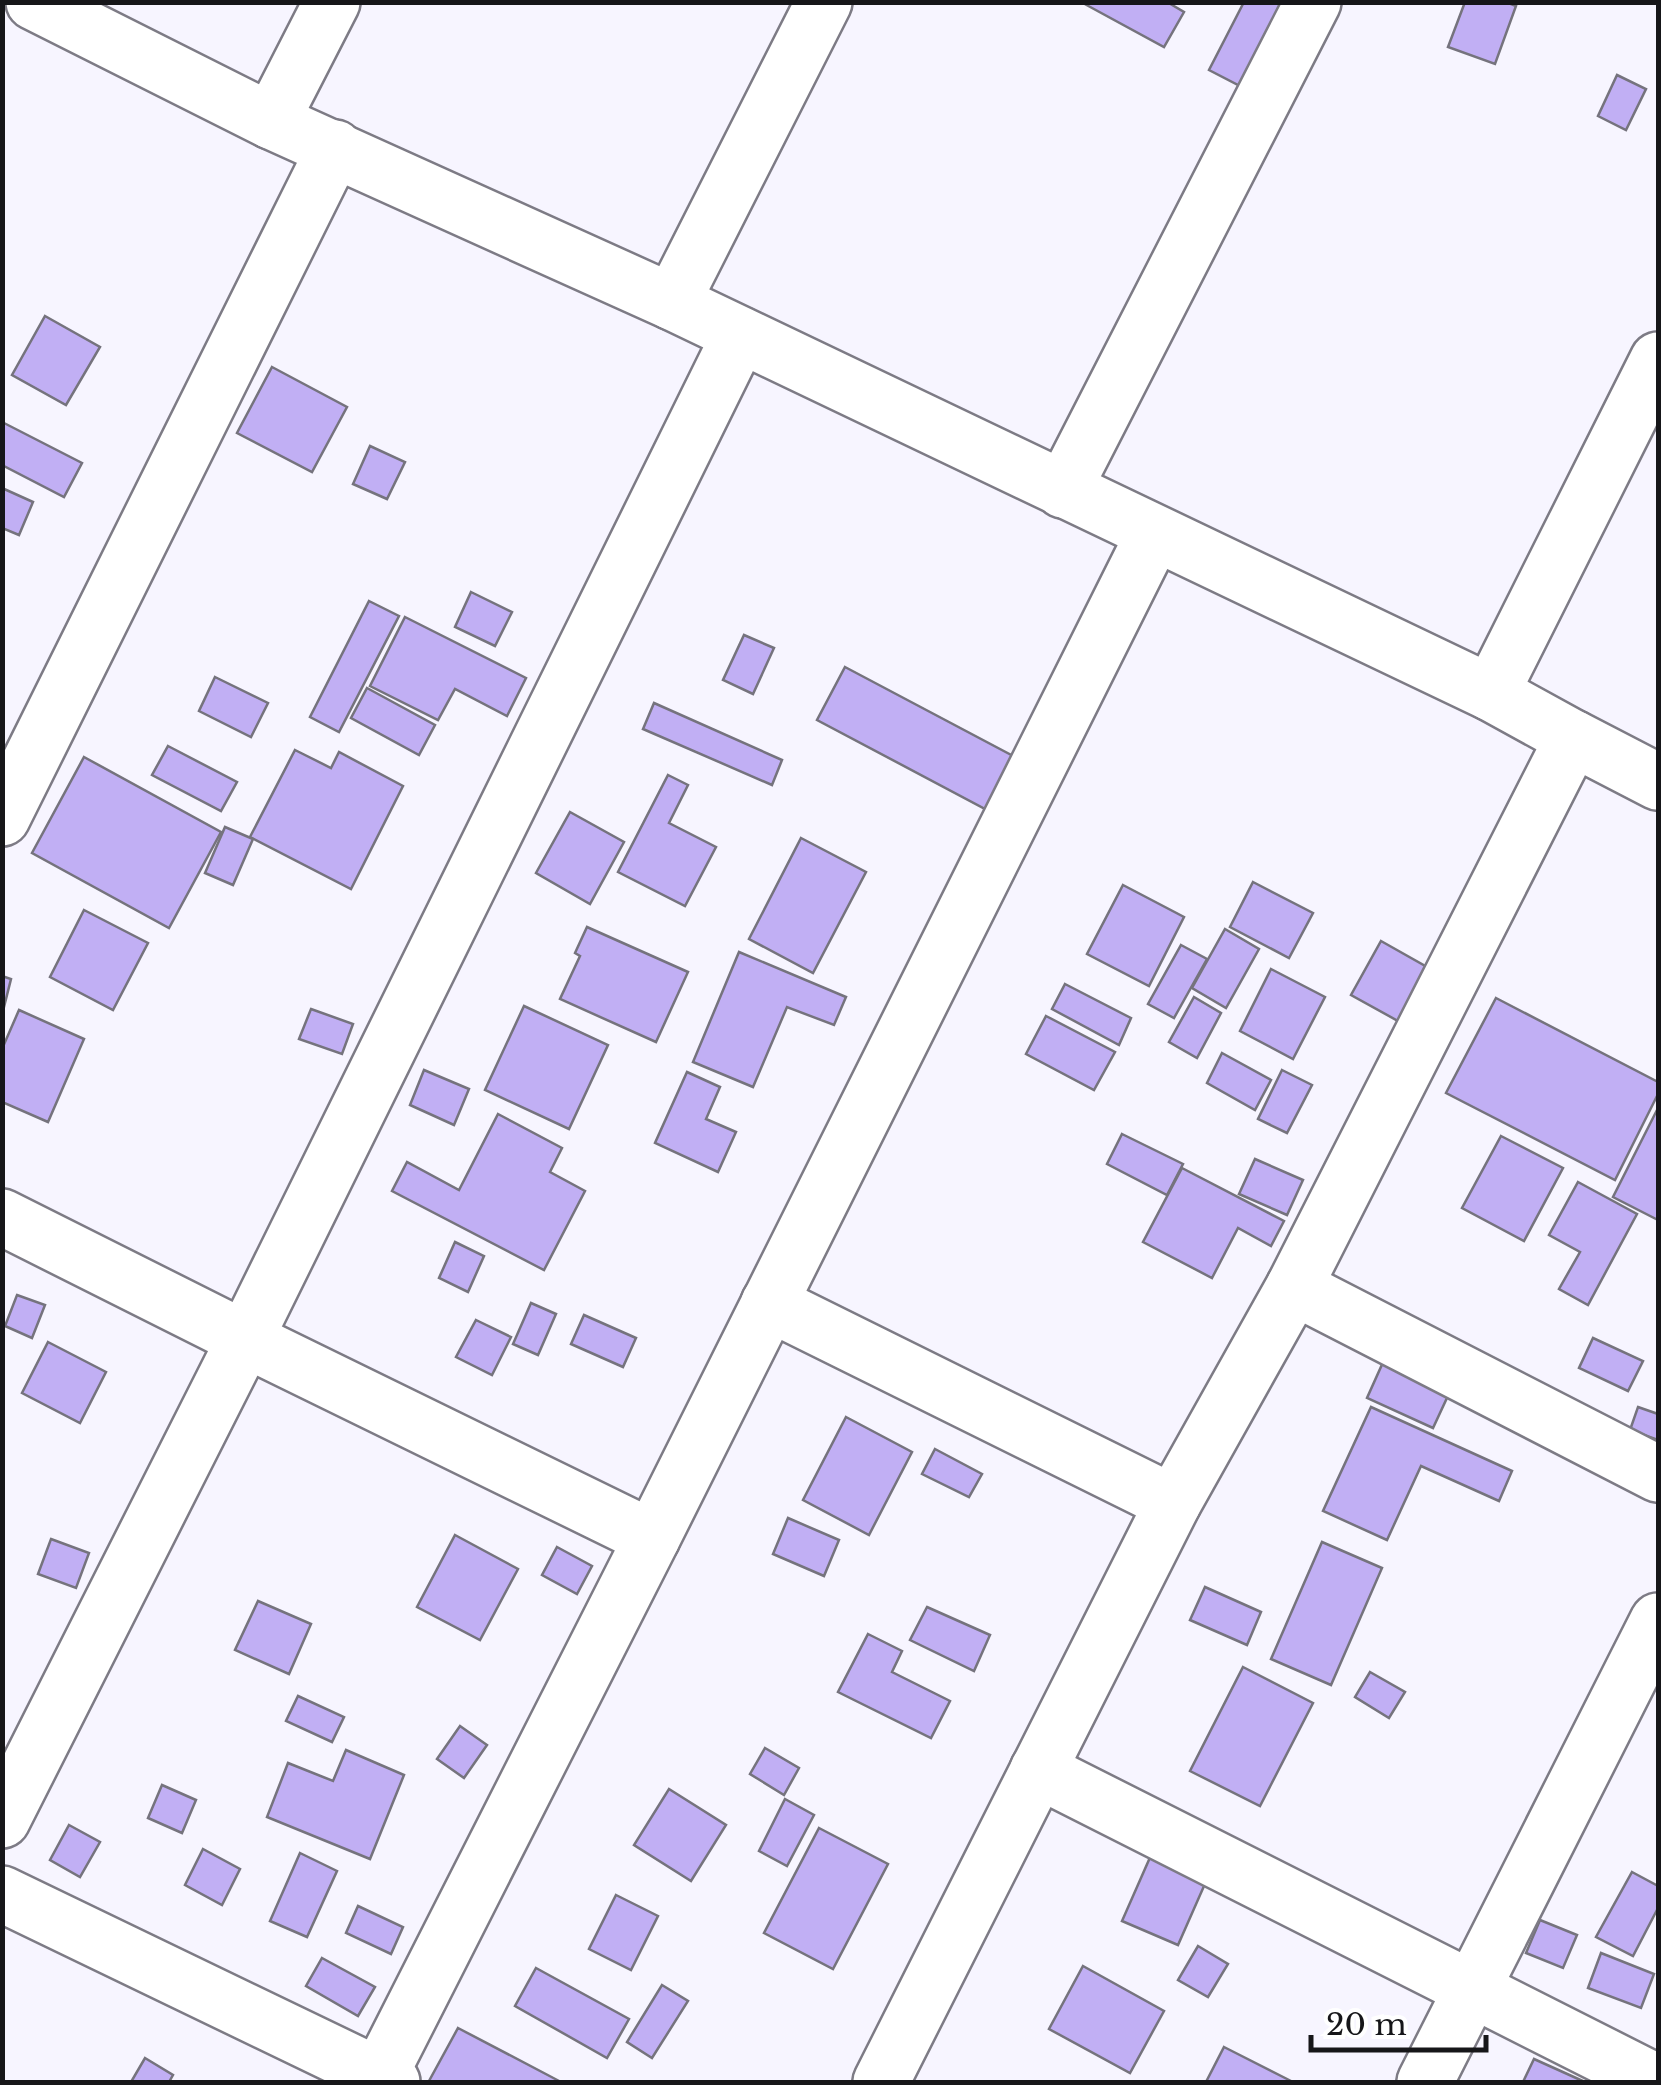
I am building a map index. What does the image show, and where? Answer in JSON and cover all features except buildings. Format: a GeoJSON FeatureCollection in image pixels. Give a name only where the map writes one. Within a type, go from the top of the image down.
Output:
{"type":"FeatureCollection","features":[{"type":"Feature","properties":{"kind":"street"},"geometry":{"type":"LineString","coordinates":[[34,2],[271,122],[672,302],[1491,693],[1658,782]]}},
{"type":"Feature","properties":{"kind":"street"},"geometry":{"type":"LineString","coordinates":[[271,122],[332,2]]}},
{"type":"Feature","properties":{"kind":"street"},"geometry":{"type":"LineString","coordinates":[[672,302],[824,2]]}},
{"type":"Feature","properties":{"kind":"street"},"geometry":{"type":"LineString","coordinates":[[1063,490],[1313,2]]}},
{"type":"Feature","properties":{"kind":"street"},"geometry":{"type":"LineString","coordinates":[[2,818],[335,148]]}},
{"type":"Feature","properties":{"kind":"street"},"geometry":{"type":"LineString","coordinates":[[2,1820],[245,1339],[740,335]]}},
{"type":"Feature","properties":{"kind":"street"},"geometry":{"type":"LineString","coordinates":[[1491,693],[1658,360]]}},
{"type":"Feature","properties":{"kind":"street"},"geometry":{"type":"LineString","coordinates":[[2,1894],[383,2080],[1154,534]]}},
{"type":"Feature","properties":{"kind":"street"},"geometry":{"type":"LineString","coordinates":[[880,2082],[1172,1504],[1294,1287],[1573,738]]}},
{"type":"Feature","properties":{"kind":"street"},"geometry":{"type":"LineString","coordinates":[[2,1217],[652,1538]]}},
{"type":"Feature","properties":{"kind":"street"},"geometry":{"type":"LineString","coordinates":[[1294,1287],[1658,1474]]}},
{"type":"Feature","properties":{"kind":"street"},"geometry":{"type":"LineString","coordinates":[[769,1302],[1172,1504]]}},
{"type":"Feature","properties":{"kind":"street"},"geometry":{"type":"LineString","coordinates":[[1425,2082],[1658,1622]]}},
{"type":"Feature","properties":{"kind":"street"},"geometry":{"type":"LineString","coordinates":[[1038,1770],[1656,2082]]}}]}
